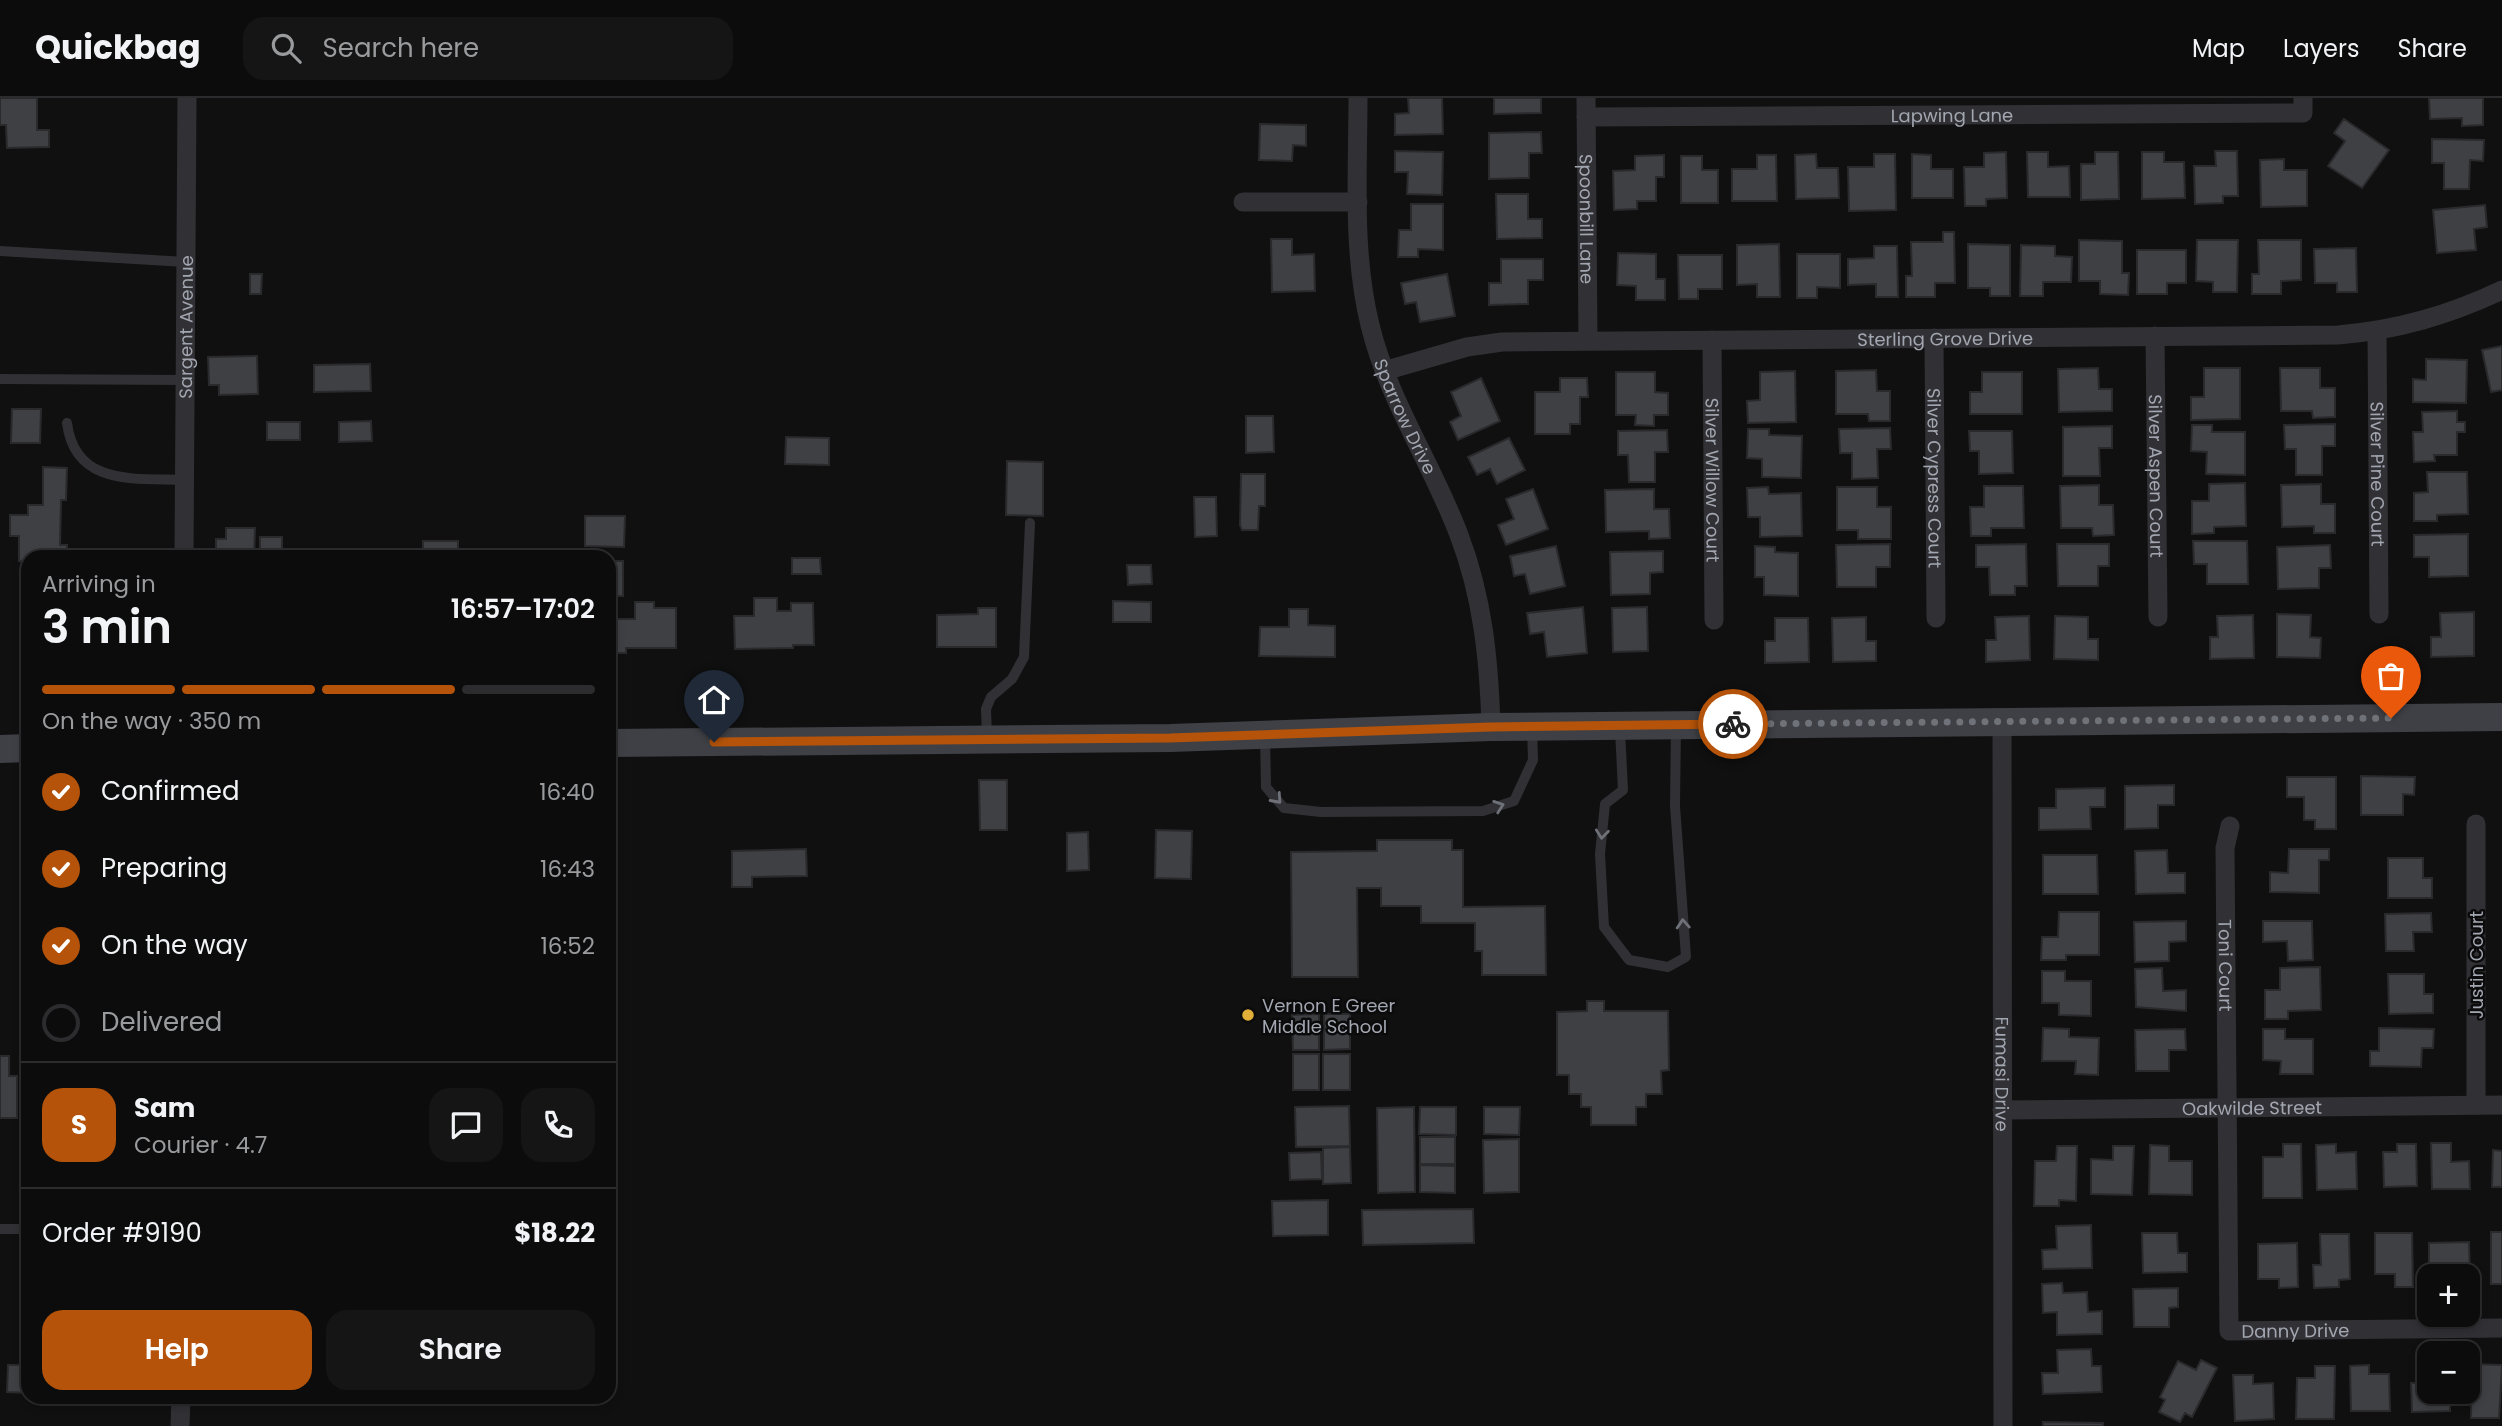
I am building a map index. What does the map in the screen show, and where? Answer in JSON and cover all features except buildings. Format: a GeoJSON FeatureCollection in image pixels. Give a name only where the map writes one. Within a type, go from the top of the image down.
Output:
{"type":"FeatureCollection","features":[{"type":"Feature","properties":{"kind":"street","name":"Sargent Avenue"},"geometry":{"type":"LineString","coordinates":[[184,550],[187,98]]}},
{"type":"Feature","properties":{"kind":"street","name":"Sparrow Drive"},"geometry":{"type":"LineString","coordinates":[[1357,98],[1360,271],[1370,324],[1384,371],[1459,533],[1474,578],[1489,664],[1491,727]]}},
{"type":"Feature","properties":{"kind":"street","name":"Lapwing Lane"},"geometry":{"type":"LineString","coordinates":[[1586,108],[2303,113],[2303,98]]}},
{"type":"Feature","properties":{"kind":"street","name":"Spoonbill Lane"},"geometry":{"type":"LineString","coordinates":[[1586,108],[1588,340]]}},
{"type":"Feature","properties":{"kind":"street"},"geometry":{"type":"LineString","coordinates":[[1243,202],[1358,202]]}},
{"type":"Feature","properties":{"kind":"street","name":"Sterling Grove Drive"},"geometry":{"type":"LineString","coordinates":[[1384,371],[1467,346],[1502,342],[2377,332],[2423,322],[2463,309],[2502,290]]}},
{"type":"Feature","properties":{"kind":"street","name":"Silver Pine Court"},"geometry":{"type":"LineString","coordinates":[[2377,332],[2379,614]]}},
{"type":"Feature","properties":{"kind":"street","name":"Silver Aspen Court"},"geometry":{"type":"LineString","coordinates":[[2155,336],[2158,617]]}},
{"type":"Feature","properties":{"kind":"street","name":"Silver Cypress Court"},"geometry":{"type":"LineString","coordinates":[[1934,338],[1936,618]]}},
{"type":"Feature","properties":{"kind":"street","name":"Silver Willow Court"},"geometry":{"type":"LineString","coordinates":[[1712,340],[1714,620]]}},
{"type":"Feature","properties":{"kind":"street"},"geometry":{"type":"LineString","coordinates":[[616,743],[1021,740],[1491,727],[2502,717]]}},
{"type":"Feature","properties":{"kind":"street","name":"Fumasi Drive"},"geometry":{"type":"LineString","coordinates":[[2001,722],[2003,1426]]}},
{"type":"Feature","properties":{"kind":"street"},"geometry":{"type":"LineString","coordinates":[[0,749],[21,748]]}},
{"type":"Feature","properties":{"kind":"street","name":"Justin Court"},"geometry":{"type":"LineString","coordinates":[[2476,824],[2476,1105]]}},
{"type":"Feature","properties":{"kind":"street","name":"Toni Court"},"geometry":{"type":"LineString","coordinates":[[2228,1107],[2225,848],[2230,825]]}},
{"type":"Feature","properties":{"kind":"street","name":"Oakwilde Street"},"geometry":{"type":"LineString","coordinates":[[2002,1110],[2502,1105]]}},
{"type":"Feature","properties":{"kind":"street","name":"Danny Drive"},"geometry":{"type":"LineString","coordinates":[[2228,1107],[2229,1331],[2502,1328]]}},
{"type":"Feature","properties":{"kind":"street"},"geometry":{"type":"LineString","coordinates":[[180,1426],[181,1404]]}},
{"type":"Feature","properties":{"kind":"lane"},"geometry":{"type":"LineString","coordinates":[[0,251],[186,262]]}},
{"type":"Feature","properties":{"kind":"lane"},"geometry":{"type":"LineString","coordinates":[[0,379],[185,380]]}},
{"type":"Feature","properties":{"kind":"lane"},"geometry":{"type":"LineString","coordinates":[[67,423],[69,440],[75,453],[110,478],[185,480]]}},
{"type":"Feature","properties":{"kind":"lane"},"geometry":{"type":"LineString","coordinates":[[987,740],[986,709],[991,697],[1012,679],[1024,657],[1030,523]]}},
{"type":"Feature","properties":{"kind":"lane"},"geometry":{"type":"LineString","coordinates":[[1620,726],[1623,790],[1605,804],[1600,854],[1604,927],[1629,960],[1668,967],[1686,957],[1675,806],[1676,725]]}},
{"type":"Feature","properties":{"kind":"lane"},"geometry":{"type":"LineString","coordinates":[[1265,735],[1266,787],[1284,808],[1321,812],[1483,811],[1514,801],[1533,760],[1532,727]]}},
{"type":"Feature","properties":{"kind":"lane"},"geometry":{"type":"LineString","coordinates":[[0,1229],[21,1229]]}},
{"type":"Feature","properties":{"kind":"way so far"},"geometry":{"type":"LineString","coordinates":[[1733,724],[2391,718]]}},
{"type":"Feature","properties":{"kind":"place","name":"Vernon E Greer Middle School"},"geometry":{"type":"Point","coordinates":[1248,1015]}},
{"type":"Feature","properties":{"kind":"route"},"geometry":{"type":"LineString","coordinates":[[714,742],[1170,738],[1491,727],[1733,724]]}}]}
